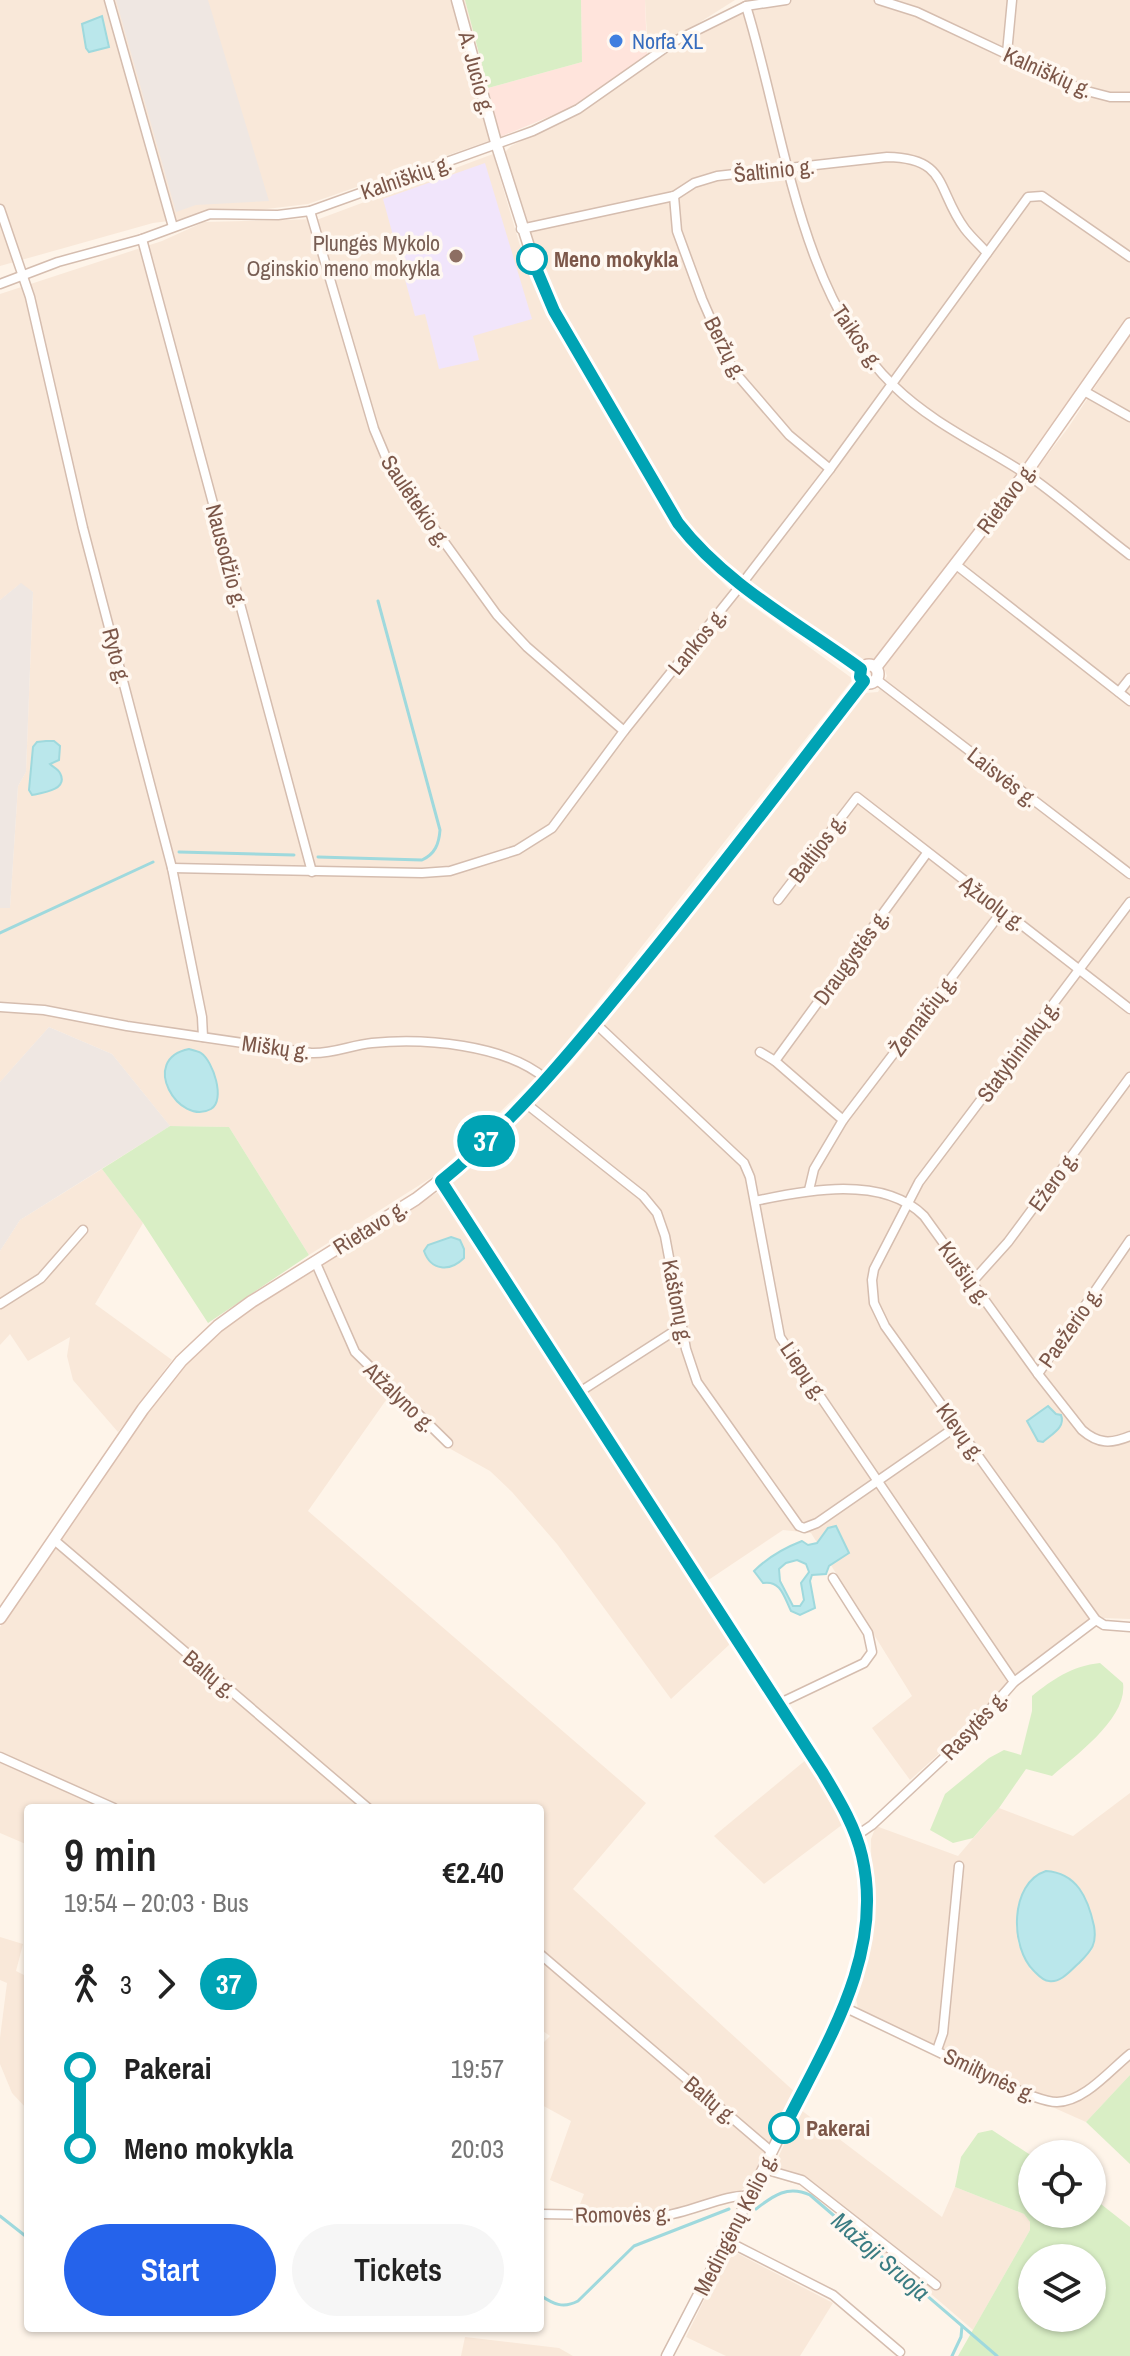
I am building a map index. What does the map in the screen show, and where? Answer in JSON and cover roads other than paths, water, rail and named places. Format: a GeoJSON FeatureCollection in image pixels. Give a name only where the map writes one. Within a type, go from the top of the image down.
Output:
{"type":"FeatureCollection","features":[{"type":"Feature","properties":{"kind":"main road","name":"Rietavo g."},"geometry":{"type":"LineString","coordinates":[[876,673],[1025,474],[1130,324]]}},
{"type":"Feature","properties":{"kind":"main road"},"geometry":{"type":"LineString","coordinates":[[862,675],[866,665],[876,673]]}},
{"type":"Feature","properties":{"kind":"main road","name":"Rietavo g."},"geometry":{"type":"LineString","coordinates":[[0,1618],[143,1409],[181,1361],[218,1326],[441,1181],[473,1155],[546,1079],[646,962],[862,675]]}},
{"type":"Feature","properties":{"kind":"street"},"geometry":{"type":"LineString","coordinates":[[109,0],[173,227]]}},
{"type":"Feature","properties":{"kind":"street","name":"A. Jucio g."},"geometry":{"type":"LineString","coordinates":[[457,0],[497,146]]}},
{"type":"Feature","properties":{"kind":"street","name":"Kalniškių g."},"geometry":{"type":"LineString","coordinates":[[0,284],[58,262],[142,239],[210,214],[278,215],[310,211],[497,146],[578,109],[675,41],[747,3],[786,0]]}},
{"type":"Feature","properties":{"kind":"street","name":"Kalniškių g."},"geometry":{"type":"LineString","coordinates":[[879,0],[917,12],[1083,90],[1110,97],[1130,97]]}},
{"type":"Feature","properties":{"kind":"street"},"geometry":{"type":"LineString","coordinates":[[1007,53],[1012,0]]}},
{"type":"Feature","properties":{"kind":"street","name":"Taikos g."},"geometry":{"type":"LineString","coordinates":[[747,3],[787,168],[826,287],[844,322],[891,383],[939,422],[1025,474],[1130,555]]}},
{"type":"Feature","properties":{"kind":"street"},"geometry":{"type":"LineString","coordinates":[[497,146],[521,229],[554,311],[678,523],[711,561],[862,675]]}},
{"type":"Feature","properties":{"kind":"street","name":"Šaltinio g."},"geometry":{"type":"LineString","coordinates":[[521,229],[674,196],[694,183],[717,176],[887,157],[921,161],[935,174],[964,228],[987,253]]}},
{"type":"Feature","properties":{"kind":"street","name":"Beržų g."},"geometry":{"type":"LineString","coordinates":[[674,196],[677,231],[733,370],[789,435],[830,469]]}},
{"type":"Feature","properties":{"kind":"street","name":"Lankos g."},"geometry":{"type":"LineString","coordinates":[[172,868],[312,872],[450,871],[517,850],[552,828],[624,731],[830,469],[1028,197],[1042,196],[1130,257]]}},
{"type":"Feature","properties":{"kind":"street","name":"Ryto g."},"geometry":{"type":"LineString","coordinates":[[0,209],[30,297],[83,528],[172,868],[202,1017],[203,1037]]}},
{"type":"Feature","properties":{"kind":"street","name":"Saulėtekio g."},"geometry":{"type":"LineString","coordinates":[[310,211],[374,429],[390,467],[497,615],[527,647],[624,731]]}},
{"type":"Feature","properties":{"kind":"street","name":"Nausodžio g."},"geometry":{"type":"LineString","coordinates":[[142,239],[312,872]]}},
{"type":"Feature","properties":{"kind":"street"},"geometry":{"type":"LineString","coordinates":[[1084,391],[1130,417]]}},
{"type":"Feature","properties":{"kind":"street"},"geometry":{"type":"LineString","coordinates":[[955,564],[1130,701]]}},
{"type":"Feature","properties":{"kind":"street","name":"Laisvės g."},"geometry":{"type":"LineString","coordinates":[[876,673],[1130,874]]}},
{"type":"Feature","properties":{"kind":"street"},"geometry":{"type":"LineString","coordinates":[[1119,692],[1130,678]]}},
{"type":"Feature","properties":{"kind":"street","name":"Ąžuolų g."},"geometry":{"type":"LineString","coordinates":[[857,797],[1128,1005]]}},
{"type":"Feature","properties":{"kind":"street","name":"Baltijos g."},"geometry":{"type":"LineString","coordinates":[[778,900],[857,797]]}},
{"type":"Feature","properties":{"kind":"street","name":"Draugystės g."},"geometry":{"type":"LineString","coordinates":[[775,1061],[927,853]]}},
{"type":"Feature","properties":{"kind":"street","name":"Statybininkų g."},"geometry":{"type":"LineString","coordinates":[[910,1202],[919,1182],[1130,902]]}},
{"type":"Feature","properties":{"kind":"street","name":"Žemaičių g."},"geometry":{"type":"LineString","coordinates":[[809,1190],[814,1169],[843,1120],[1003,910]]}},
{"type":"Feature","properties":{"kind":"street","name":"Miškų g."},"geometry":{"type":"LineString","coordinates":[[0,1007],[44,1010],[127,1026],[320,1053],[370,1043],[446,1044],[501,1056],[532,1068],[546,1079]]}},
{"type":"Feature","properties":{"kind":"street","name":"Liepų g."},"geometry":{"type":"LineString","coordinates":[[595,1023],[744,1163],[755,1201],[780,1337],[1014,1682]]}},
{"type":"Feature","properties":{"kind":"street"},"geometry":{"type":"LineString","coordinates":[[760,1052],[775,1061],[843,1120]]}},
{"type":"Feature","properties":{"kind":"street","name":"Ežero g."},"geometry":{"type":"LineString","coordinates":[[972,1282],[1008,1242],[1130,1077]]}},
{"type":"Feature","properties":{"kind":"street","name":"Kaštonų g."},"geometry":{"type":"LineString","coordinates":[[524,1102],[651,1204],[665,1236],[689,1360],[697,1382],[793,1522],[804,1528],[817,1523],[879,1481]]}},
{"type":"Feature","properties":{"kind":"street","name":"Medingėnų Kelio g."},"geometry":{"type":"LineString","coordinates":[[441,1181],[837,1795],[856,1836],[865,1877],[866,1926],[860,1965],[844,2007],[667,2356]]}},
{"type":"Feature","properties":{"kind":"street"},"geometry":{"type":"LineString","coordinates":[[755,1201],[809,1190],[887,1193],[910,1202]]}},
{"type":"Feature","properties":{"kind":"street","name":"Kuršių g."},"geometry":{"type":"LineString","coordinates":[[910,1202],[924,1216],[1038,1374],[1091,1438],[1113,1442],[1130,1436]]}},
{"type":"Feature","properties":{"kind":"street","name":"Klevų g."},"geometry":{"type":"LineString","coordinates":[[910,1202],[874,1269],[874,1303],[885,1326],[1096,1620]]}},
{"type":"Feature","properties":{"kind":"street"},"geometry":{"type":"LineString","coordinates":[[0,1304],[41,1278],[83,1230]]}},
{"type":"Feature","properties":{"kind":"street","name":"Paežerio g."},"geometry":{"type":"LineString","coordinates":[[1038,1374],[1130,1240]]}},
{"type":"Feature","properties":{"kind":"street","name":"Atžalyno g."},"geometry":{"type":"LineString","coordinates":[[315,1261],[355,1352],[448,1443]]}},
{"type":"Feature","properties":{"kind":"street"},"geometry":{"type":"LineString","coordinates":[[578,1393],[682,1326]]}},
{"type":"Feature","properties":{"kind":"street"},"geometry":{"type":"LineString","coordinates":[[879,1481],[957,1426]]}},
{"type":"Feature","properties":{"kind":"street","name":"Baltų g."},"geometry":{"type":"LineString","coordinates":[[53,1539],[363,1804]]}},
{"type":"Feature","properties":{"kind":"street"},"geometry":{"type":"LineString","coordinates":[[776,1701],[864,1663],[872,1652],[868,1633],[833,1578]]}},
{"type":"Feature","properties":{"kind":"street"},"geometry":{"type":"LineString","coordinates":[[1096,1620],[1104,1625],[1130,1627]]}},
{"type":"Feature","properties":{"kind":"street","name":"Rasytės g."},"geometry":{"type":"LineString","coordinates":[[856,1836],[872,1825],[964,1739],[1014,1682],[1096,1620]]}},
{"type":"Feature","properties":{"kind":"street"},"geometry":{"type":"LineString","coordinates":[[0,1757],[105,1804]]}},
{"type":"Feature","properties":{"kind":"street"},"geometry":{"type":"LineString","coordinates":[[937,2050],[943,2033],[959,1866]]}},
{"type":"Feature","properties":{"kind":"street","name":"Baltų g."},"geometry":{"type":"LineString","coordinates":[[544,1957],[772,2152]]}},
{"type":"Feature","properties":{"kind":"street","name":"Smiltynės g."},"geometry":{"type":"LineString","coordinates":[[844,2007],[1026,2094],[1048,2101],[1060,2102],[1078,2097],[1130,2054]]}},
{"type":"Feature","properties":{"kind":"street"},"geometry":{"type":"LineString","coordinates":[[764,2169],[802,2180],[936,2285]]}},
{"type":"Feature","properties":{"kind":"street","name":"Romovės g."},"geometry":{"type":"LineString","coordinates":[[544,2214],[679,2215],[729,2197],[750,2196]]}},
{"type":"Feature","properties":{"kind":"street"},"geometry":{"type":"LineString","coordinates":[[727,2241],[833,2295],[900,2352]]}},
{"type":"Feature","properties":{"kind":"water"},"geometry":{"type":"Polygon","coordinates":[[[102,16],[109,47],[89,52],[82,24],[102,16]]]}},
{"type":"Feature","properties":{"kind":"water"},"geometry":{"type":"Polygon","coordinates":[[[54,741],[60,746],[59,760],[50,764],[60,773],[61,783],[53,790],[32,795],[29,790],[33,747],[37,742],[54,741]]]}},
{"type":"Feature","properties":{"kind":"water"},"geometry":{"type":"Polygon","coordinates":[[[189,1049],[201,1053],[213,1072],[218,1089],[211,1109],[199,1112],[187,1109],[169,1090],[165,1077],[166,1065],[174,1055],[189,1049]]]}},
{"type":"Feature","properties":{"kind":"water"},"geometry":{"type":"Polygon","coordinates":[[[451,1237],[460,1240],[464,1258],[453,1266],[436,1266],[424,1251],[428,1245],[451,1237]]]}},
{"type":"Feature","properties":{"kind":"water"},"geometry":{"type":"Polygon","coordinates":[[[1048,1406],[1061,1415],[1062,1423],[1043,1442],[1038,1441],[1027,1421],[1048,1406]]]}},
{"type":"Feature","properties":{"kind":"water"},"geometry":{"type":"Polygon","coordinates":[[[836,1526],[849,1553],[829,1566],[826,1574],[812,1575],[810,1581],[815,1608],[800,1615],[791,1611],[778,1587],[763,1583],[754,1571],[795,1544],[802,1541],[808,1545],[817,1543],[828,1528],[836,1526]],[[797,1560],[779,1569],[780,1581],[793,1606],[800,1606],[804,1600],[801,1583],[809,1572],[806,1564],[797,1560]]]}},
{"type":"Feature","properties":{"kind":"water"},"geometry":{"type":"Polygon","coordinates":[[[1046,1871],[1066,1876],[1079,1889],[1088,1906],[1095,1932],[1094,1942],[1087,1954],[1066,1975],[1053,1981],[1041,1978],[1026,1961],[1017,1932],[1017,1917],[1025,1888],[1046,1871]]]}},
{"type":"Feature","properties":{"kind":"waterway"},"geometry":{"type":"LineString","coordinates":[[318,857],[422,860],[433,852],[439,840],[440,830],[378,601]]}},
{"type":"Feature","properties":{"kind":"waterway"},"geometry":{"type":"LineString","coordinates":[[179,852],[294,855]]}},
{"type":"Feature","properties":{"kind":"waterway"},"geometry":{"type":"LineString","coordinates":[[0,933],[153,862]]}},
{"type":"Feature","properties":{"kind":"waterway","name":"Mažoji Sruoja"},"geometry":{"type":"LineString","coordinates":[[756,2209],[788,2191],[810,2195],[997,2356]]}},
{"type":"Feature","properties":{"kind":"waterway","name":"Mažoji Sruoja"},"geometry":{"type":"LineString","coordinates":[[544,2298],[568,2305],[578,2301],[634,2246],[729,2209]]}},
{"type":"Feature","properties":{"kind":"waterway","name":"Mažoji Sruoja"},"geometry":{"type":"LineString","coordinates":[[0,2216],[24,2235]]}},
{"type":"Feature","properties":{"kind":"waterway"},"geometry":{"type":"LineString","coordinates":[[952,2356],[961,2337],[962,2326]]}},
{"type":"Feature","properties":{"kind":"place","name":"Norfa XL"},"geometry":{"type":"Point","coordinates":[616,41]}},
{"type":"Feature","properties":{"kind":"place","name":"Plungės Mykolo Oginskio meno mokykla"},"geometry":{"type":"Point","coordinates":[456,256]}},
{"type":"Feature","properties":{"kind":"place","name":"Meno mokykla"},"geometry":{"type":"Point","coordinates":[532,259]}},
{"type":"Feature","properties":{"kind":"place","name":"Pakerai"},"geometry":{"type":"Point","coordinates":[784,2128]}}]}
